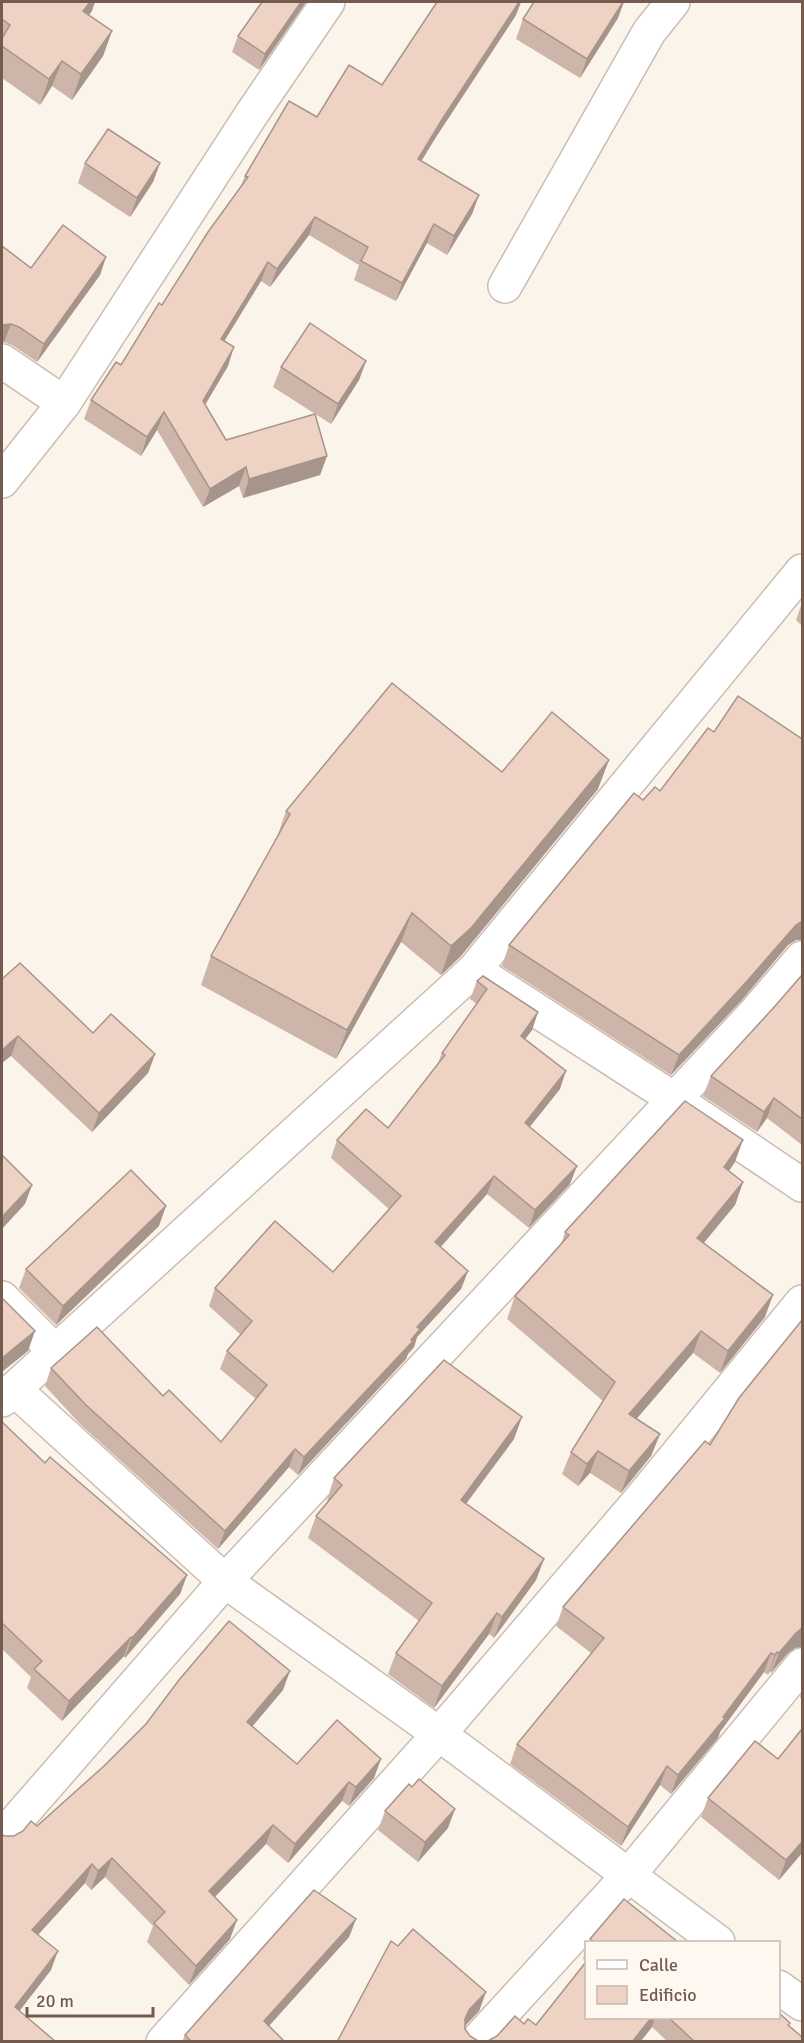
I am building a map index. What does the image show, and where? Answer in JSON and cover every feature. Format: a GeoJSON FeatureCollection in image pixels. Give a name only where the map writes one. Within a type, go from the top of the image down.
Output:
{"type":"FeatureCollection","features":[{"type":"Feature","properties":{"kind":"street"},"geometry":{"type":"LineString","coordinates":[[2,481],[64,402],[253,112],[328,2]]}},
{"type":"Feature","properties":{"kind":"street"},"geometry":{"type":"LineString","coordinates":[[506,286],[649,32],[673,2]]}},
{"type":"Feature","properties":{"kind":"street"},"geometry":{"type":"LineString","coordinates":[[2,361],[64,402]]}},
{"type":"Feature","properties":{"kind":"street"},"geometry":{"type":"LineString","coordinates":[[717,1941],[439,1734],[225,1581],[8,1395],[474,970],[802,571]]}},
{"type":"Feature","properties":{"kind":"street"},"geometry":{"type":"LineString","coordinates":[[2,1837],[225,1581],[674,1099],[802,958]]}},
{"type":"Feature","properties":{"kind":"street"},"geometry":{"type":"LineString","coordinates":[[474,970],[802,1185]]}},
{"type":"Feature","properties":{"kind":"street"},"geometry":{"type":"LineString","coordinates":[[2,1298],[56,1352]]}},
{"type":"Feature","properties":{"kind":"street"},"geometry":{"type":"LineString","coordinates":[[163,2042],[439,1734],[639,1501],[802,1302]]}},
{"type":"Feature","properties":{"kind":"street"},"geometry":{"type":"LineString","coordinates":[[476,2042],[627,1876],[802,1665]]}},
{"type":"Feature","properties":{"kind":"street"},"geometry":{"type":"LineString","coordinates":[[780,1988],[802,2004]]}},
{"type":"Feature","properties":{"kind":"building"},"geometry":{"type":"Polygon","coordinates":[[[2,2],[90,2],[83,11],[112,31],[81,74],[62,61],[49,79],[2,46],[2,38],[10,25],[2,19],[2,2]]]}},
{"type":"Feature","properties":{"kind":"building"},"geometry":{"type":"Polygon","coordinates":[[[262,2],[301,2],[265,54],[238,36],[262,2]]]}},
{"type":"Feature","properties":{"kind":"building"},"geometry":{"type":"Polygon","coordinates":[[[437,2],[519,2],[418,159],[479,195],[454,236],[434,224],[402,283],[361,261],[368,247],[315,217],[277,269],[268,262],[221,339],[234,347],[203,401],[226,440],[315,414],[327,456],[249,479],[246,467],[210,489],[164,412],[147,437],[91,400],[116,362],[121,365],[159,303],[162,305],[208,232],[248,177],[245,176],[289,101],[317,117],[349,65],[382,85],[437,2]]]}},
{"type":"Feature","properties":{"kind":"building"},"geometry":{"type":"Polygon","coordinates":[[[534,2],[623,2],[587,59],[523,19],[534,2]]]}},
{"type":"Feature","properties":{"kind":"building"},"geometry":{"type":"Polygon","coordinates":[[[108,129],[160,163],[137,198],[85,163],[108,129]]]}},
{"type":"Feature","properties":{"kind":"building"},"geometry":{"type":"Polygon","coordinates":[[[63,225],[106,257],[44,344],[19,327],[11,324],[2,325],[2,246],[31,268],[63,225]]]}},
{"type":"Feature","properties":{"kind":"building"},"geometry":{"type":"Polygon","coordinates":[[[310,323],[366,361],[338,404],[281,367],[310,323]]]}},
{"type":"Feature","properties":{"kind":"building"},"geometry":{"type":"Polygon","coordinates":[[[392,683],[502,772],[552,712],[609,760],[471,928],[451,946],[412,913],[347,1030],[211,956],[290,814],[286,811],[392,683]]]}},
{"type":"Feature","properties":{"kind":"building"},"geometry":{"type":"Polygon","coordinates":[[[738,696],[802,739],[802,921],[679,1055],[509,945],[634,793],[643,800],[655,787],[660,791],[708,728],[714,732],[738,696]]]}},
{"type":"Feature","properties":{"kind":"building"},"geometry":{"type":"Polygon","coordinates":[[[20,963],[93,1033],[111,1014],[155,1054],[99,1113],[18,1036],[2,1050],[2,979],[20,963]]]}},
{"type":"Feature","properties":{"kind":"building"},"geometry":{"type":"Polygon","coordinates":[[[802,975],[802,1119],[774,1098],[764,1112],[711,1076],[802,975]]]}},
{"type":"Feature","properties":{"kind":"building"},"geometry":{"type":"Polygon","coordinates":[[[483,976],[538,1012],[521,1036],[566,1071],[525,1123],[577,1166],[535,1210],[494,1176],[435,1242],[468,1271],[417,1327],[420,1329],[411,1340],[413,1341],[304,1457],[295,1449],[225,1531],[86,1405],[51,1368],[97,1327],[163,1396],[169,1390],[221,1442],[267,1385],[227,1351],[252,1321],[215,1288],[275,1221],[333,1272],[401,1196],[337,1140],[366,1109],[388,1128],[445,1055],[442,1053],[487,989],[477,981],[483,976]]]}},
{"type":"Feature","properties":{"kind":"building"},"geometry":{"type":"Polygon","coordinates":[[[685,1101],[743,1140],[724,1167],[743,1182],[697,1238],[773,1295],[728,1351],[701,1331],[629,1414],[660,1434],[629,1471],[598,1451],[587,1464],[571,1452],[615,1382],[515,1296],[569,1235],[565,1232],[685,1101]]]}},
{"type":"Feature","properties":{"kind":"building"},"geometry":{"type":"Polygon","coordinates":[[[2,1155],[32,1185],[2,1217],[2,1155]]]}},
{"type":"Feature","properties":{"kind":"building"},"geometry":{"type":"Polygon","coordinates":[[[131,1170],[166,1206],[63,1306],[26,1269],[131,1170]]]}},
{"type":"Feature","properties":{"kind":"building"},"geometry":{"type":"Polygon","coordinates":[[[2,1298],[35,1331],[2,1358],[2,1298]]]}},
{"type":"Feature","properties":{"kind":"building"},"geometry":{"type":"Polygon","coordinates":[[[802,1320],[802,1628],[779,1653],[775,1655],[771,1653],[723,1717],[725,1718],[678,1775],[667,1766],[628,1827],[517,1744],[604,1638],[563,1607],[705,1441],[710,1445],[739,1398],[802,1320]]]}},
{"type":"Feature","properties":{"kind":"building"},"geometry":{"type":"Polygon","coordinates":[[[444,1360],[522,1417],[461,1500],[544,1559],[502,1617],[497,1613],[442,1686],[396,1653],[432,1603],[316,1516],[342,1485],[334,1478],[444,1360]]]}},
{"type":"Feature","properties":{"kind":"building"},"geometry":{"type":"Polygon","coordinates":[[[2,1422],[45,1463],[50,1457],[187,1575],[132,1638],[69,1701],[34,1669],[42,1661],[2,1623],[2,1422]]]}},
{"type":"Feature","properties":{"kind":"building"},"geometry":{"type":"Polygon","coordinates":[[[229,1621],[290,1671],[247,1722],[297,1764],[337,1720],[381,1759],[356,1787],[349,1782],[295,1844],[273,1825],[209,1891],[237,1920],[196,1966],[154,1923],[165,1912],[112,1858],[98,1871],[92,1864],[32,1930],[58,1951],[15,2007],[56,2042],[2,2042],[2,1835],[14,1836],[23,1831],[31,1821],[37,1826],[104,1766],[146,1724],[179,1680],[229,1621]]]}},
{"type":"Feature","properties":{"kind":"building"},"geometry":{"type":"Polygon","coordinates":[[[802,1729],[802,1842],[786,1860],[708,1798],[755,1741],[778,1759],[802,1729]]]}},
{"type":"Feature","properties":{"kind":"building"},"geometry":{"type":"Polygon","coordinates":[[[419,1779],[455,1809],[425,1842],[385,1811],[409,1784],[412,1787],[419,1779]]]}},
{"type":"Feature","properties":{"kind":"building"},"geometry":{"type":"Polygon","coordinates":[[[314,1890],[356,1919],[264,2021],[285,2042],[192,2042],[185,2035],[314,1890]]]}},
{"type":"Feature","properties":{"kind":"building"},"geometry":{"type":"Polygon","coordinates":[[[624,1899],[677,1941],[593,1941],[590,1939],[624,1899]]]}},
{"type":"Feature","properties":{"kind":"building"},"geometry":{"type":"Polygon","coordinates":[[[413,1929],[486,1992],[469,2010],[465,2019],[465,2029],[478,2041],[488,2041],[497,2036],[515,2016],[524,2024],[528,2019],[536,2025],[585,1963],[585,2019],[650,2019],[632,2042],[337,2042],[391,1941],[398,1946],[413,1929]]]}},
{"type":"Feature","properties":{"kind":"building"},"geometry":{"type":"Polygon","coordinates":[[[780,2014],[790,2023],[788,2025],[802,2037],[802,2042],[695,2042],[670,2019],[780,2019],[780,2014]]]}}]}
